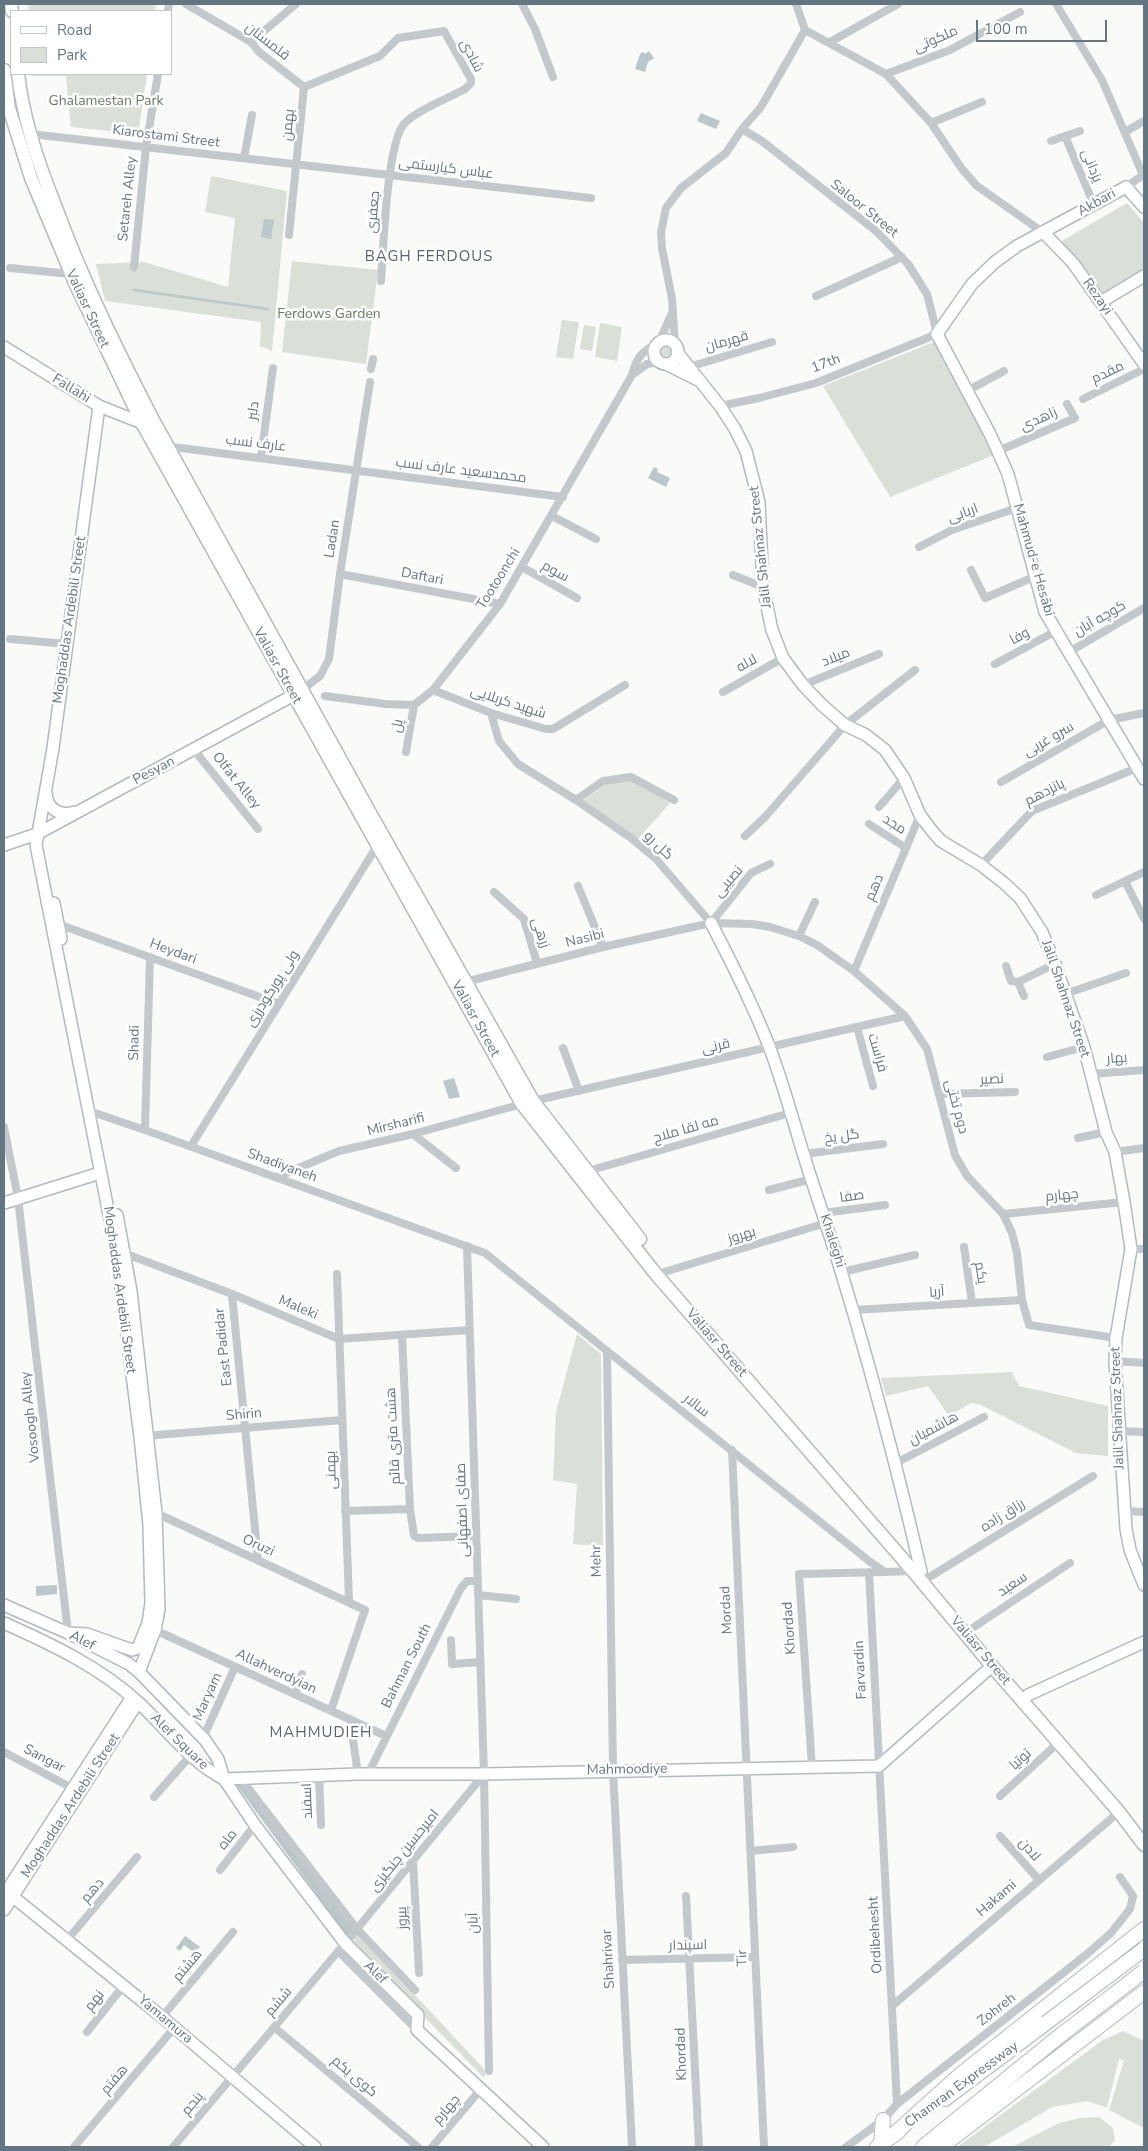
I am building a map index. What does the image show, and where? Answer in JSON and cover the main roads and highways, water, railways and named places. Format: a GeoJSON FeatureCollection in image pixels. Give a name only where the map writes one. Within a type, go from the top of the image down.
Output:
{"type":"FeatureCollection","features":[{"type":"Feature","properties":{"kind":"highway"},"geometry":{"type":"LineString","coordinates":[[1133,1938],[1144,1921]]}},
{"type":"Feature","properties":{"kind":"highway"},"geometry":{"type":"LineString","coordinates":[[883,2143],[960,2074],[1144,1929]]}},
{"type":"Feature","properties":{"kind":"highway","name":"Chamran Expressway"},"geometry":{"type":"LineString","coordinates":[[883,2143],[1144,1950]]}},
{"type":"Feature","properties":{"kind":"highway"},"geometry":{"type":"LineString","coordinates":[[1114,1953],[1131,1958],[1138,1964],[1144,1976]]}},
{"type":"Feature","properties":{"kind":"highway","name":"Chamran Expressway"},"geometry":{"type":"LineString","coordinates":[[923,2147],[1057,2038],[1144,1971]]}},
{"type":"Feature","properties":{"kind":"highway"},"geometry":{"type":"LineString","coordinates":[[941,2147],[1144,1991]]}},
{"type":"Feature","properties":{"kind":"highway"},"geometry":{"type":"LineString","coordinates":[[883,2120],[883,2143]]}},
{"type":"Feature","properties":{"kind":"main road","name":"Valiasr Street"},"geometry":{"type":"LineString","coordinates":[[4,70],[10,128],[71,274],[147,422],[167,446],[466,982],[528,1103],[588,1171],[664,1272],[920,1573],[992,1666],[1143,1838]]}},
{"type":"Feature","properties":{"kind":"main road","name":"Valiasr Street"},"geometry":{"type":"LineString","coordinates":[[18,75],[21,103],[44,176],[68,239],[147,422],[153,446],[377,846],[528,1103],[656,1273],[1028,1695],[1143,1838]]}},
{"type":"Feature","properties":{"kind":"waterway"},"geometry":{"type":"LineString","coordinates":[[134,290],[268,309]]}},
{"type":"Feature","properties":{"kind":"district","name":"BAGH FERDOUS"},"geometry":{"type":"Point","coordinates":[429,257]}},
{"type":"Feature","properties":{"kind":"district","name":"MAHMUDIEH"},"geometry":{"type":"Point","coordinates":[321,1733]}},
{"type":"Feature","properties":{"kind":"park label","name":"Ghalamestan Park"},"geometry":{"type":"Point","coordinates":[106,102]}},
{"type":"Feature","properties":{"kind":"park label","name":"Ferdows Garden"},"geometry":{"type":"Point","coordinates":[329,315]}}]}
